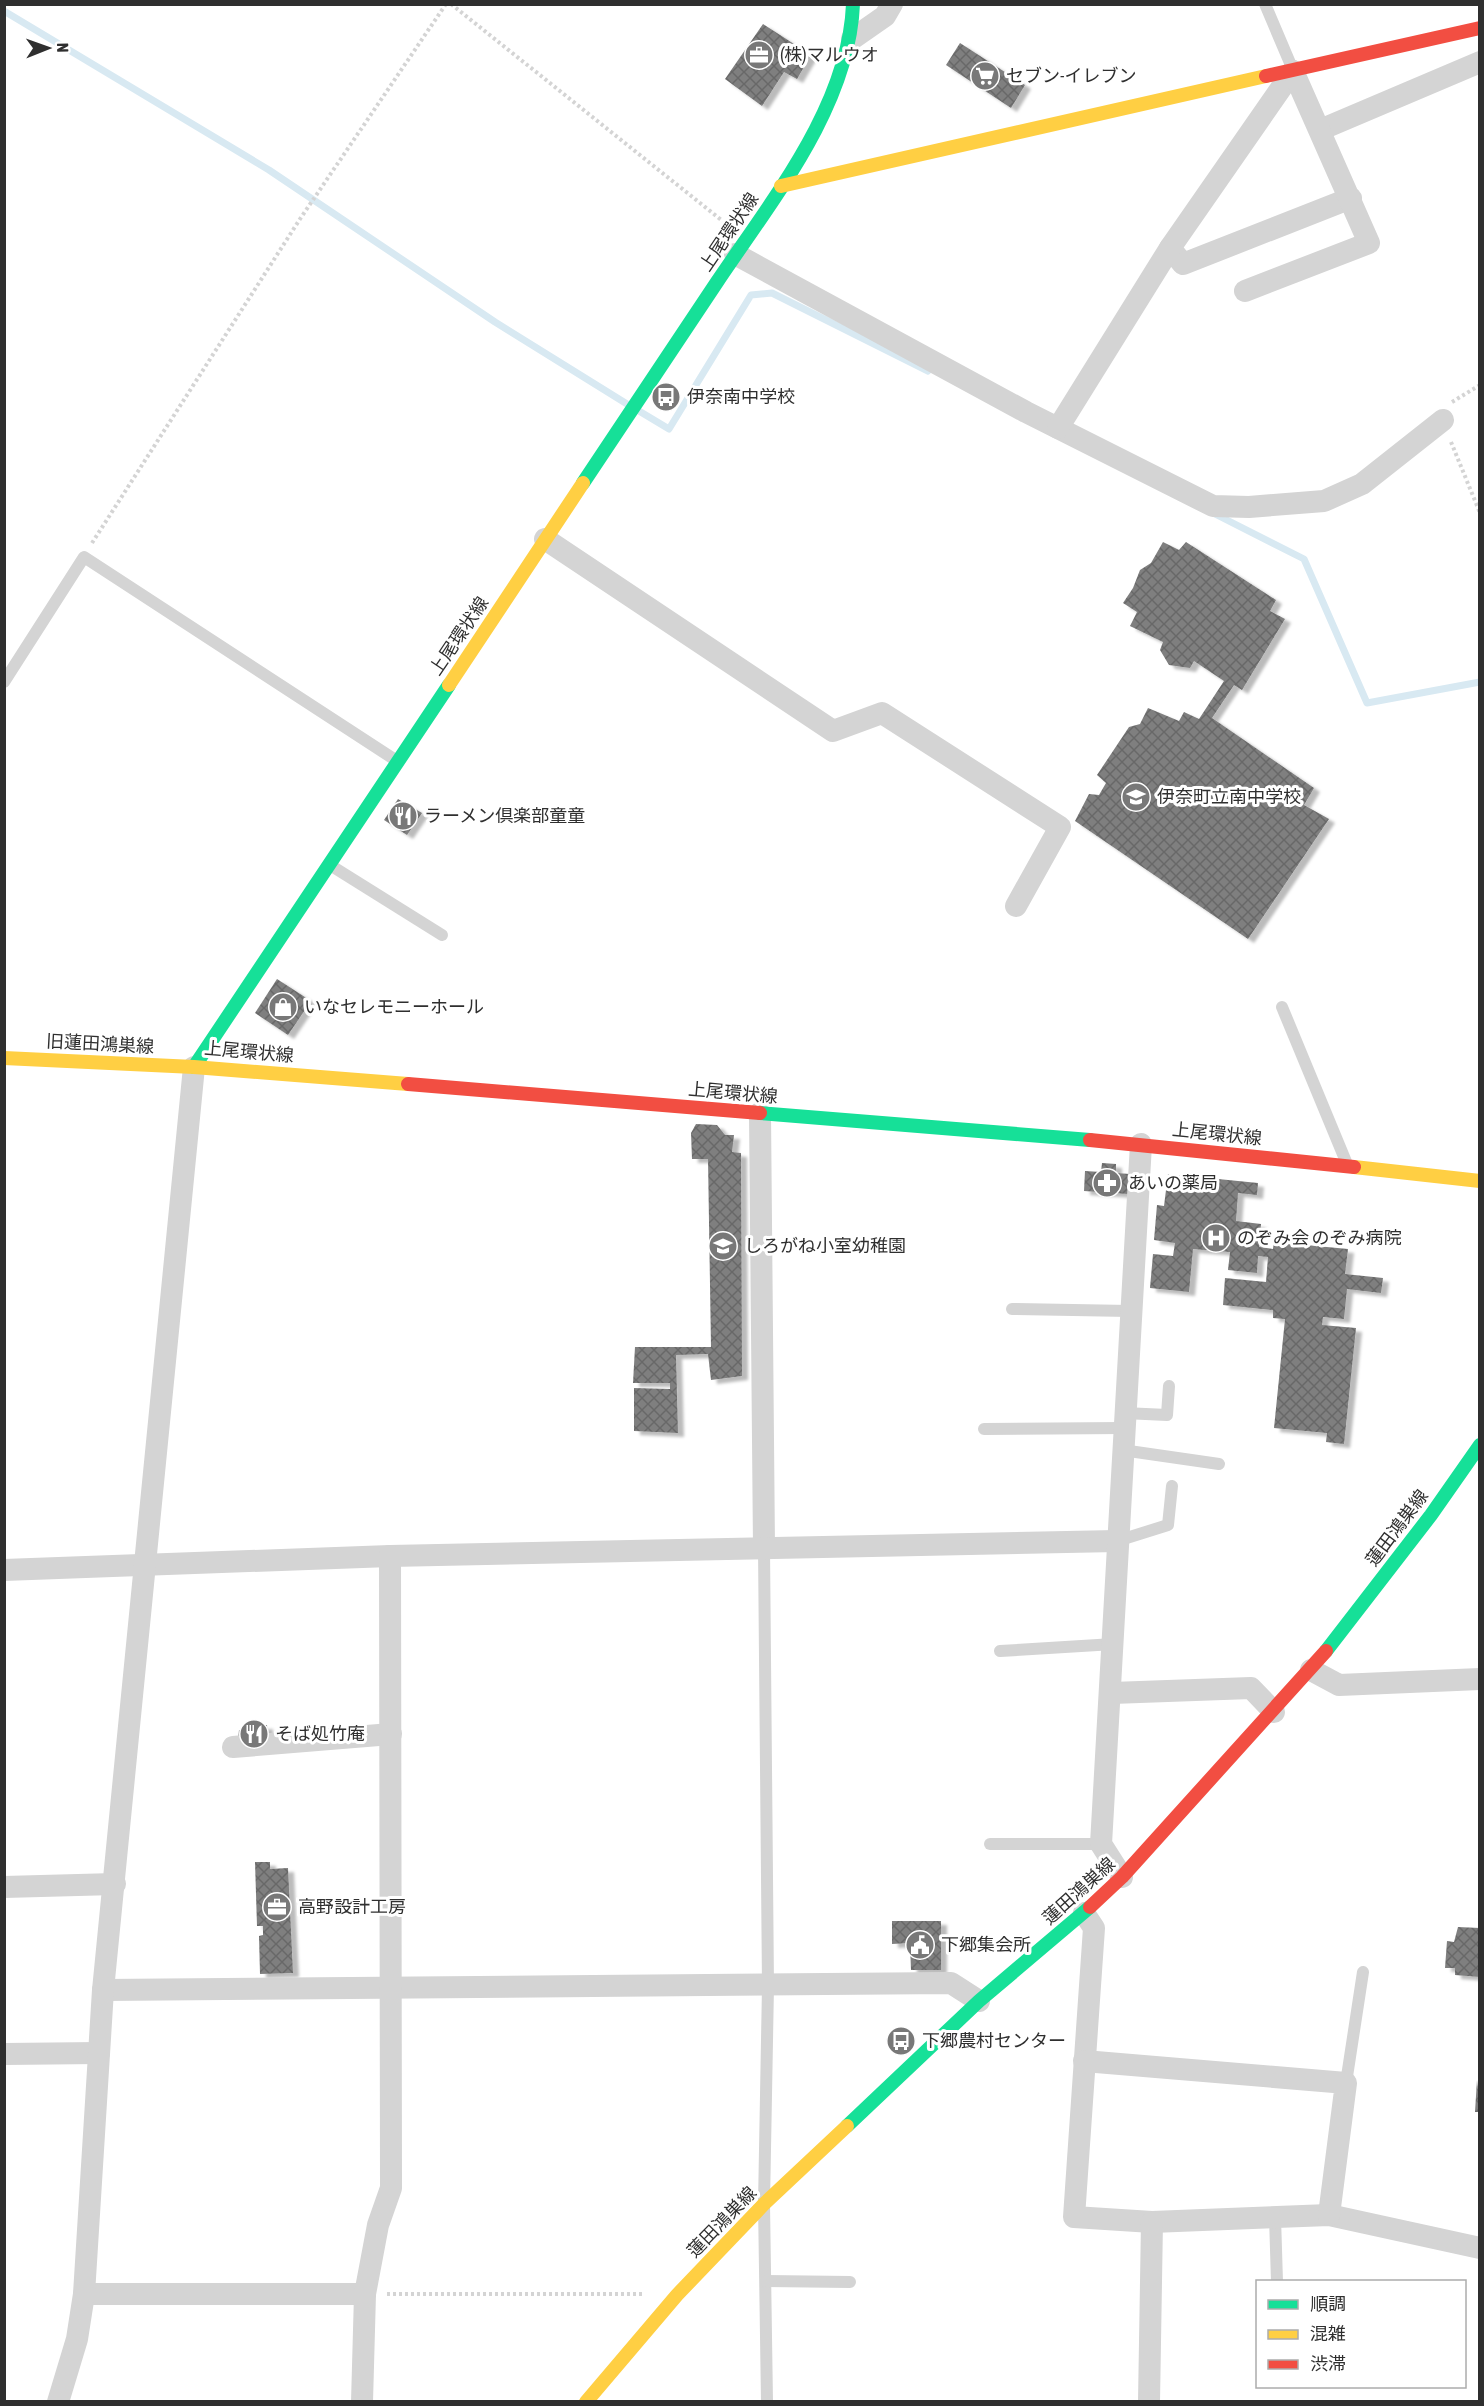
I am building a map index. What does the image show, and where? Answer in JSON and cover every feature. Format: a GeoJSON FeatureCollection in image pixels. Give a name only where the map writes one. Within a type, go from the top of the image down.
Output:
{"type":"FeatureCollection","features":[{"type":"Feature","properties":{"kind":"main road","name":"上尾環状線"},"geometry":{"type":"LineString","coordinates":[[853,4],[852,39],[841,79],[781,186],[194,1066],[1141,1144],[1479,1181]]}},
{"type":"Feature","properties":{"kind":"main road"},"geometry":{"type":"LineString","coordinates":[[781,186],[1479,28]]}},
{"type":"Feature","properties":{"kind":"main road","name":"旧蓮田鴻巣線"},"geometry":{"type":"LineString","coordinates":[[4,1058],[194,1066]]}},
{"type":"Feature","properties":{"kind":"main road","name":"蓮田鴻巣線"},"geometry":{"type":"LineString","coordinates":[[586,2402],[677,2295],[764,2204],[979,2001],[1084,1913],[1122,1876],[1311,1670],[1431,1515],[1479,1445]]}},
{"type":"Feature","properties":{"kind":"street"},"geometry":{"type":"LineString","coordinates":[[852,39],[885,16],[892,4]]}},
{"type":"Feature","properties":{"kind":"street"},"geometry":{"type":"LineString","coordinates":[[1320,130],[1479,62]]}},
{"type":"Feature","properties":{"kind":"street"},"geometry":{"type":"LineString","coordinates":[[1058,428],[1170,248],[1293,71]]}},
{"type":"Feature","properties":{"kind":"street"},"geometry":{"type":"LineString","coordinates":[[1245,291],[1369,243],[1293,71]]}},
{"type":"Feature","properties":{"kind":"street"},"geometry":{"type":"LineString","coordinates":[[1170,248],[1183,264],[1351,198]]}},
{"type":"Feature","properties":{"kind":"street"},"geometry":{"type":"LineString","coordinates":[[741,247],[1058,428],[1213,506],[1249,507],[1323,501],[1362,484],[1443,420]]}},
{"type":"Feature","properties":{"kind":"street"},"geometry":{"type":"LineString","coordinates":[[545,539],[833,731],[882,713],[1060,827],[1016,906]]}},
{"type":"Feature","properties":{"kind":"street"},"geometry":{"type":"LineString","coordinates":[[58,2402],[77,2339],[84,2294],[103,1990],[194,1066]]}},
{"type":"Feature","properties":{"kind":"street"},"geometry":{"type":"LineString","coordinates":[[760,1113],[764,1548]]}},
{"type":"Feature","properties":{"kind":"street"},"geometry":{"type":"LineString","coordinates":[[1122,1876],[1101,1844],[1112,1693],[1117,1540],[1141,1144]]}},
{"type":"Feature","properties":{"kind":"street"},"geometry":{"type":"LineString","coordinates":[[4,1570],[390,1556],[1117,1540]]}},
{"type":"Feature","properties":{"kind":"street"},"geometry":{"type":"LineString","coordinates":[[362,2402],[365,2294],[378,2225],[391,2188],[390,1556]]}},
{"type":"Feature","properties":{"kind":"street"},"geometry":{"type":"LineString","coordinates":[[1311,1670],[1339,1685],[1479,1678]]}},
{"type":"Feature","properties":{"kind":"street"},"geometry":{"type":"LineString","coordinates":[[1112,1693],[1251,1688],[1274,1712]]}},
{"type":"Feature","properties":{"kind":"street"},"geometry":{"type":"LineString","coordinates":[[233,1747],[391,1734]]}},
{"type":"Feature","properties":{"kind":"street"},"geometry":{"type":"LineString","coordinates":[[4,1887],[115,1884]]}},
{"type":"Feature","properties":{"kind":"street"},"geometry":{"type":"LineString","coordinates":[[1084,1913],[1094,1928],[1074,2217],[1152,2222],[1329,2215],[1479,2248]]}},
{"type":"Feature","properties":{"kind":"street"},"geometry":{"type":"LineString","coordinates":[[103,1990],[951,1983],[979,2001]]}},
{"type":"Feature","properties":{"kind":"street"},"geometry":{"type":"LineString","coordinates":[[4,2054],[99,2053]]}},
{"type":"Feature","properties":{"kind":"street"},"geometry":{"type":"LineString","coordinates":[[1084,2061],[1346,2083],[1329,2215]]}},
{"type":"Feature","properties":{"kind":"street"},"geometry":{"type":"LineString","coordinates":[[1149,2402],[1152,2222]]}},
{"type":"Feature","properties":{"kind":"street"},"geometry":{"type":"LineString","coordinates":[[84,2294],[365,2294]]}},
{"type":"Feature","properties":{"kind":"lane"},"geometry":{"type":"LineString","coordinates":[[1264,4],[1293,71]]}},
{"type":"Feature","properties":{"kind":"lane"},"geometry":{"type":"LineString","coordinates":[[4,682],[84,557],[397,761]]}},
{"type":"Feature","properties":{"kind":"lane"},"geometry":{"type":"LineString","coordinates":[[329,864],[442,934]]}},
{"type":"Feature","properties":{"kind":"lane"},"geometry":{"type":"LineString","coordinates":[[1282,1007],[1348,1166]]}},
{"type":"Feature","properties":{"kind":"lane"},"geometry":{"type":"LineString","coordinates":[[1012,1309],[1130,1311]]}},
{"type":"Feature","properties":{"kind":"lane"},"geometry":{"type":"LineString","coordinates":[[1123,1431],[1167,1415],[1169,1386]]}},
{"type":"Feature","properties":{"kind":"lane"},"geometry":{"type":"LineString","coordinates":[[984,1429],[1123,1431],[1219,1464]]}},
{"type":"Feature","properties":{"kind":"lane"},"geometry":{"type":"LineString","coordinates":[[1117,1540],[1168,1525],[1172,1486]]}},
{"type":"Feature","properties":{"kind":"lane"},"geometry":{"type":"LineString","coordinates":[[764,1548],[768,1986],[764,2204],[767,2402]]}},
{"type":"Feature","properties":{"kind":"lane"},"geometry":{"type":"LineString","coordinates":[[1000,1651],[1114,1644]]}},
{"type":"Feature","properties":{"kind":"lane"},"geometry":{"type":"LineString","coordinates":[[990,1844],[1101,1844]]}},
{"type":"Feature","properties":{"kind":"lane"},"geometry":{"type":"LineString","coordinates":[[1346,2083],[1363,1972]]}},
{"type":"Feature","properties":{"kind":"lane"},"geometry":{"type":"LineString","coordinates":[[1275,2217],[1277,2280]]}},
{"type":"Feature","properties":{"kind":"lane"},"geometry":{"type":"LineString","coordinates":[[766,2281],[850,2282]]}},
{"type":"Feature","properties":{"kind":"path"},"geometry":{"type":"LineString","coordinates":[[84,557],[300,219],[449,4],[741,247]]}},
{"type":"Feature","properties":{"kind":"path"},"geometry":{"type":"LineString","coordinates":[[1479,385],[1452,401],[1443,420],[1479,513]]}},
{"type":"Feature","properties":{"kind":"path"},"geometry":{"type":"LineString","coordinates":[[365,2294],[677,2295]]}},
{"type":"Feature","properties":{"kind":"building"},"geometry":{"type":"Polygon","coordinates":[[[763,24],[811,55],[797,79],[784,72],[762,106],[725,79],[763,24]]]}},
{"type":"Feature","properties":{"kind":"building"},"geometry":{"type":"Polygon","coordinates":[[[960,43],[1025,85],[1011,108],[946,65],[960,43]]]}},
{"type":"Feature","properties":{"kind":"building"},"geometry":{"type":"Polygon","coordinates":[[[1163,542],[1179,550],[1186,542],[1276,600],[1270,611],[1285,619],[1242,690],[1234,685],[1212,718],[1314,788],[1304,805],[1329,819],[1248,939],[1075,821],[1089,794],[1099,795],[1106,783],[1097,775],[1129,727],[1140,724],[1148,708],[1179,721],[1184,712],[1199,719],[1224,681],[1194,661],[1190,668],[1169,665],[1160,650],[1163,642],[1130,626],[1137,612],[1123,603],[1133,588],[1140,570],[1151,563],[1163,542]]]}},
{"type":"Feature","properties":{"kind":"building"},"geometry":{"type":"Polygon","coordinates":[[[398,799],[422,813],[407,835],[384,820],[398,799]]]}},
{"type":"Feature","properties":{"kind":"building"},"geometry":{"type":"Polygon","coordinates":[[[277,979],[311,1001],[288,1035],[255,1013],[277,979]]]}},
{"type":"Feature","properties":{"kind":"building"},"geometry":{"type":"Polygon","coordinates":[[[696,1124],[717,1125],[725,1135],[734,1135],[732,1152],[741,1153],[742,1376],[711,1380],[708,1354],[676,1355],[678,1433],[634,1431],[634,1388],[670,1389],[670,1383],[633,1383],[635,1347],[711,1347],[708,1159],[692,1159],[691,1133],[696,1124]]]}},
{"type":"Feature","properties":{"kind":"building"},"geometry":{"type":"Polygon","coordinates":[[[1102,1163],[1116,1164],[1116,1173],[1130,1174],[1128,1194],[1084,1191],[1085,1171],[1101,1172],[1102,1163]]]}},
{"type":"Feature","properties":{"kind":"building"},"geometry":{"type":"Polygon","coordinates":[[[1168,1174],[1258,1183],[1257,1195],[1238,1193],[1236,1221],[1261,1224],[1259,1247],[1273,1249],[1274,1242],[1348,1249],[1345,1274],[1383,1278],[1381,1293],[1347,1289],[1344,1319],[1323,1317],[1322,1325],[1356,1328],[1344,1444],[1326,1442],[1327,1433],[1274,1428],[1285,1319],[1273,1318],[1273,1310],[1223,1305],[1225,1278],[1266,1282],[1268,1257],[1258,1256],[1257,1273],[1228,1270],[1230,1252],[1193,1249],[1189,1292],[1150,1288],[1153,1254],[1173,1256],[1175,1243],[1154,1240],[1157,1205],[1164,1206],[1168,1174]]]}},
{"type":"Feature","properties":{"kind":"building"},"geometry":{"type":"Polygon","coordinates":[[[267,1725],[268,1741],[238,1740],[239,1730],[243,1731],[243,1727],[267,1725]]]}},
{"type":"Feature","properties":{"kind":"building"},"geometry":{"type":"Polygon","coordinates":[[[255,1862],[270,1862],[270,1869],[288,1868],[293,1973],[260,1974],[259,1936],[263,1935],[263,1926],[257,1926],[255,1862]]]}},
{"type":"Feature","properties":{"kind":"building"},"geometry":{"type":"Polygon","coordinates":[[[892,1921],[941,1921],[941,1970],[911,1970],[910,1943],[892,1944],[892,1921]]]}},
{"type":"Feature","properties":{"kind":"building"},"geometry":{"type":"Polygon","coordinates":[[[1458,1927],[1480,1928],[1480,1977],[1455,1975],[1455,1968],[1445,1968],[1447,1941],[1454,1942],[1458,1927]]]}},
{"type":"Feature","properties":{"kind":"building"},"geometry":{"type":"Polygon","coordinates":[[[1477,2080],[1480,2112],[1475,2112],[1477,2080]]]}},
{"type":"Feature","properties":{"kind":"waterway"},"geometry":{"type":"LineString","coordinates":[[4,11],[269,170],[495,322],[627,404]]}},
{"type":"Feature","properties":{"kind":"waterway"},"geometry":{"type":"LineString","coordinates":[[639,411],[669,429],[751,295],[772,293],[928,371]]}},
{"type":"Feature","properties":{"kind":"waterway"},"geometry":{"type":"LineString","coordinates":[[1215,514],[1304,559],[1367,703],[1480,682]]}},
{"type":"Feature","properties":{"kind":"traffic: fast"},"geometry":{"type":"LineString","coordinates":[[583,483],[783,185],[804,150],[823,115],[838,79],[848,42],[853,4]]}},
{"type":"Feature","properties":{"kind":"traffic: fast"},"geometry":{"type":"LineString","coordinates":[[194,1067],[449,685]]}},
{"type":"Feature","properties":{"kind":"traffic: fast"},"geometry":{"type":"LineString","coordinates":[[760,1113],[1090,1140]]}},
{"type":"Feature","properties":{"kind":"traffic: fast"},"geometry":{"type":"LineString","coordinates":[[1326,1651],[1431,1515],[1480,1445]]}},
{"type":"Feature","properties":{"kind":"traffic: fast"},"geometry":{"type":"LineString","coordinates":[[847,2126],[979,2001],[1090,1907]]}},
{"type":"Feature","properties":{"kind":"traffic: slow"},"geometry":{"type":"LineString","coordinates":[[781,186],[1266,76]]}},
{"type":"Feature","properties":{"kind":"traffic: slow"},"geometry":{"type":"LineString","coordinates":[[449,685],[583,483]]}},
{"type":"Feature","properties":{"kind":"traffic: slow"},"geometry":{"type":"LineString","coordinates":[[4,1058],[194,1067],[408,1084]]}},
{"type":"Feature","properties":{"kind":"traffic: slow"},"geometry":{"type":"LineString","coordinates":[[1354,1167],[1480,1181]]}},
{"type":"Feature","properties":{"kind":"traffic: slow"},"geometry":{"type":"LineString","coordinates":[[586,2402],[677,2295],[764,2204],[847,2126]]}},
{"type":"Feature","properties":{"kind":"traffic: jam"},"geometry":{"type":"LineString","coordinates":[[1266,76],[1480,28]]}},
{"type":"Feature","properties":{"kind":"traffic: jam"},"geometry":{"type":"LineString","coordinates":[[408,1084],[760,1113]]}},
{"type":"Feature","properties":{"kind":"traffic: jam"},"geometry":{"type":"LineString","coordinates":[[1090,1140],[1354,1167]]}},
{"type":"Feature","properties":{"kind":"traffic: jam"},"geometry":{"type":"LineString","coordinates":[[1090,1907],[1122,1877],[1326,1651]]}},
{"type":"Feature","properties":{"kind":"place","name":"(株)マルウオ"},"geometry":{"type":"Point","coordinates":[759,55]}},
{"type":"Feature","properties":{"kind":"place","name":"セブン-イレブン"},"geometry":{"type":"Point","coordinates":[985,76]}},
{"type":"Feature","properties":{"kind":"place","name":"伊奈南中学校"},"geometry":{"type":"Point","coordinates":[666,397]}},
{"type":"Feature","properties":{"kind":"place","name":"伊奈町立南中学校"},"geometry":{"type":"Point","coordinates":[1136,797]}},
{"type":"Feature","properties":{"kind":"place","name":"ラーメン倶楽部童童"},"geometry":{"type":"Point","coordinates":[403,816]}},
{"type":"Feature","properties":{"kind":"place","name":"いなセレモニーホール"},"geometry":{"type":"Point","coordinates":[283,1007]}},
{"type":"Feature","properties":{"kind":"place","name":"あいの薬局"},"geometry":{"type":"Point","coordinates":[1107,1183]}},
{"type":"Feature","properties":{"kind":"place","name":"のぞみ会 のぞみ病院"},"geometry":{"type":"Point","coordinates":[1216,1238]}},
{"type":"Feature","properties":{"kind":"place","name":"しろがね小室幼稚園"},"geometry":{"type":"Point","coordinates":[723,1246]}},
{"type":"Feature","properties":{"kind":"place","name":"そば処竹庵"},"geometry":{"type":"Point","coordinates":[254,1734]}},
{"type":"Feature","properties":{"kind":"place","name":"高野設計工房"},"geometry":{"type":"Point","coordinates":[277,1907]}},
{"type":"Feature","properties":{"kind":"place","name":"下郷集会所"},"geometry":{"type":"Point","coordinates":[920,1945]}},
{"type":"Feature","properties":{"kind":"place","name":"下郷農村センター"},"geometry":{"type":"Point","coordinates":[901,2041]}}]}
